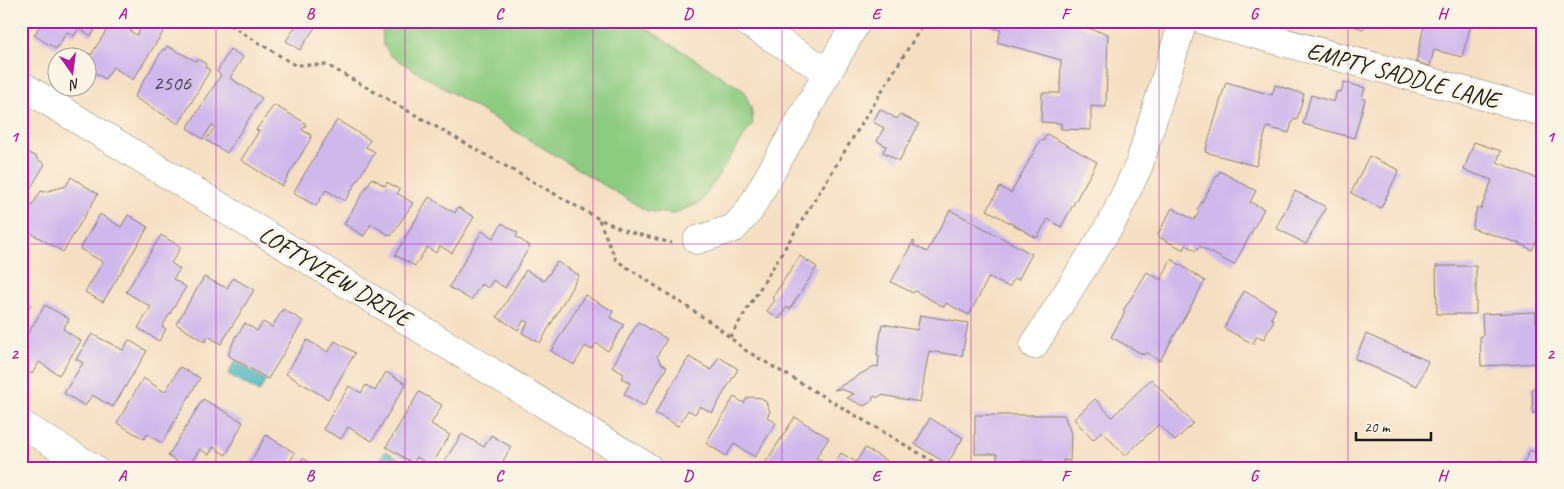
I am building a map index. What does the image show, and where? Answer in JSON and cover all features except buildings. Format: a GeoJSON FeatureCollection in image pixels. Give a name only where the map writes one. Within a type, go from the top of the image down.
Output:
{"type":"FeatureCollection","features":[{"type":"Feature","properties":{"kind":"street"},"geometry":{"type":"LineString","coordinates":[[745,21],[828,72]]}},
{"type":"Feature","properties":{"kind":"street"},"geometry":{"type":"LineString","coordinates":[[697,240],[734,228],[749,212],[857,21]]}},
{"type":"Feature","properties":{"kind":"street"},"geometry":{"type":"LineString","coordinates":[[1034,345],[1112,222],[1139,165],[1183,21]]}},
{"type":"Feature","properties":{"kind":"street","name":"EMPTY SADDLE LANE"},"geometry":{"type":"LineString","coordinates":[[1205,21],[1248,27],[1543,112]]}},
{"type":"Feature","properties":{"kind":"street","name":"LOFTYVIEW DRIVE"},"geometry":{"type":"LineString","coordinates":[[21,85],[649,468]]}},
{"type":"Feature","properties":{"kind":"street"},"geometry":{"type":"LineString","coordinates":[[21,424],[93,468]]}},
{"type":"Feature","properties":{"kind":"path"},"geometry":{"type":"LineString","coordinates":[[223,21],[295,65],[326,65],[599,219],[629,232],[667,243],[697,240]]}},
{"type":"Feature","properties":{"kind":"path"},"geometry":{"type":"LineString","coordinates":[[730,337],[925,21]]}},
{"type":"Feature","properties":{"kind":"path"},"geometry":{"type":"LineString","coordinates":[[599,219],[616,260],[730,337],[745,350],[944,468]]}},
{"type":"Feature","properties":{"kind":"green space"},"geometry":{"type":"Polygon","coordinates":[[[382,21],[635,21],[744,91],[751,108],[753,123],[700,203],[672,214],[647,211],[391,56],[383,44],[382,21]]]}},
{"type":"Feature","properties":{"kind":"water"},"geometry":{"type":"Polygon","coordinates":[[[235,361],[266,380],[259,392],[228,374],[235,361]]]}},
{"type":"Feature","properties":{"kind":"water"},"geometry":{"type":"Polygon","coordinates":[[[386,451],[415,468],[382,468],[377,462],[386,451]]]}}]}
